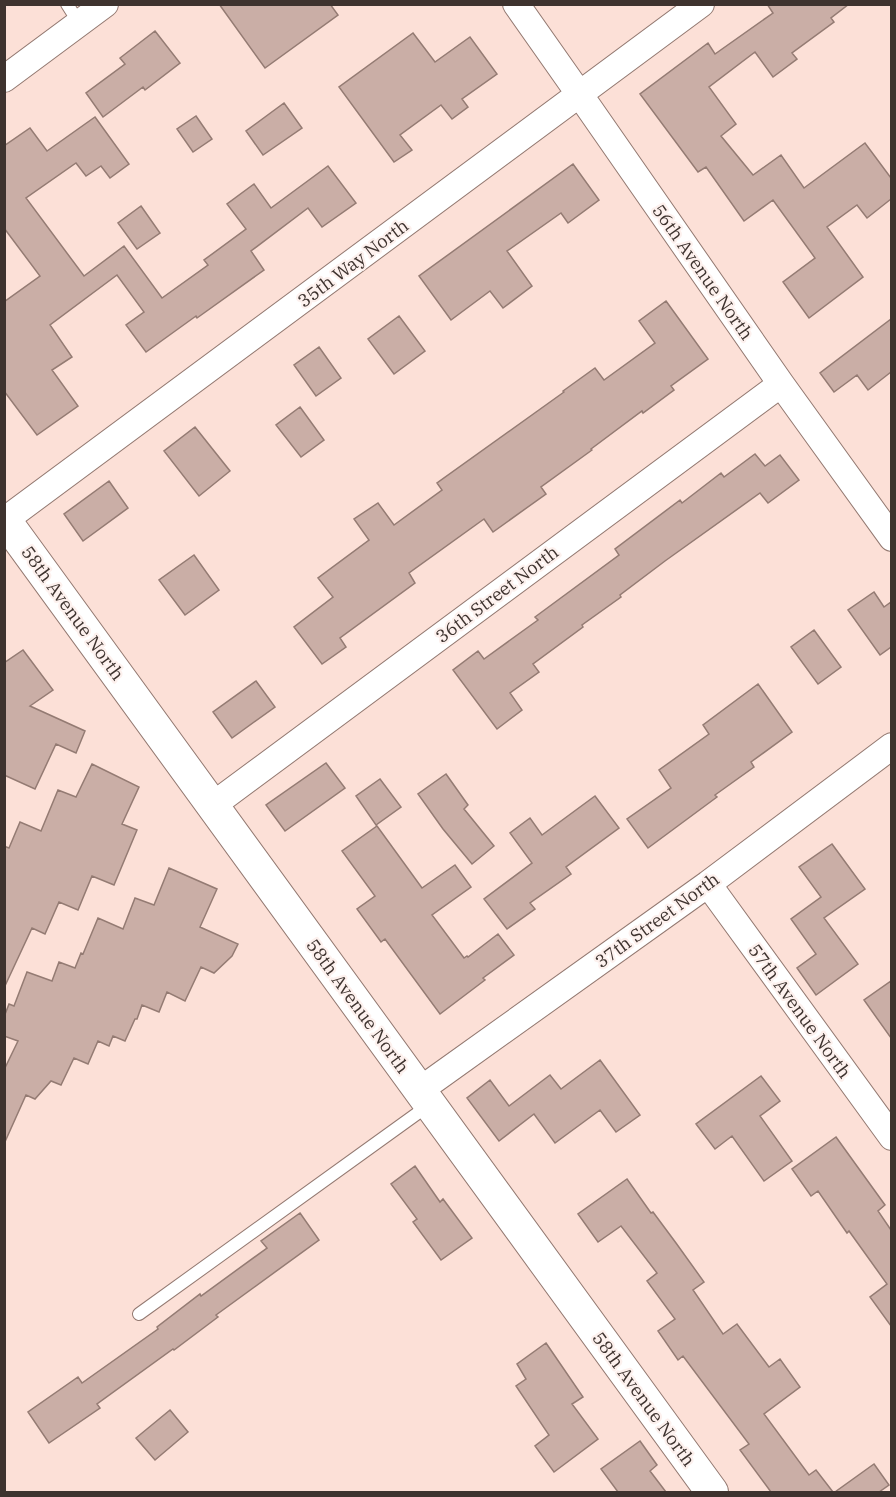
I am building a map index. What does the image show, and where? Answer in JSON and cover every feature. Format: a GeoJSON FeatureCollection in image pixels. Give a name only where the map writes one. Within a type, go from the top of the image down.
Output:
{"type":"FeatureCollection","features":[{"type":"Feature","properties":{"kind":"street"},"geometry":{"type":"LineString","coordinates":[[4,79],[73,14],[105,4]]}},
{"type":"Feature","properties":{"kind":"street","name":"56th Avenue North"},"geometry":{"type":"LineString","coordinates":[[516,4],[891,538]]}},
{"type":"Feature","properties":{"kind":"street","name":"35th Way North"},"geometry":{"type":"LineString","coordinates":[[5,520],[701,4]]}},
{"type":"Feature","properties":{"kind":"street","name":"36th Street North"},"geometry":{"type":"LineString","coordinates":[[213,805],[781,384]]}},
{"type":"Feature","properties":{"kind":"street","name":"58th Avenue North"},"geometry":{"type":"LineString","coordinates":[[5,520],[712,1492]]}},
{"type":"Feature","properties":{"kind":"street","name":"37th Street North"},"geometry":{"type":"LineString","coordinates":[[425,1097],[891,746]]}},
{"type":"Feature","properties":{"kind":"street","name":"57th Avenue North"},"geometry":{"type":"LineString","coordinates":[[708,884],[891,1137]]}},
{"type":"Feature","properties":{"kind":"lane"},"geometry":{"type":"LineString","coordinates":[[140,1314],[425,1097]]}},
{"type":"Feature","properties":{"kind":"building"},"geometry":{"type":"Polygon","coordinates":[[[219,4],[330,4],[338,15],[265,68],[219,4]]]}},
{"type":"Feature","properties":{"kind":"building"},"geometry":{"type":"Polygon","coordinates":[[[767,4],[849,4],[831,18],[834,22],[792,53],[797,59],[773,77],[755,52],[709,87],[736,124],[721,136],[753,175],[781,155],[804,188],[865,143],[891,178],[891,199],[867,218],[857,205],[827,227],[863,277],[809,318],[783,282],[815,258],[773,200],[744,221],[706,167],[698,172],[640,94],[708,43],[715,54],[773,13],[767,4]]]}},
{"type":"Feature","properties":{"kind":"building"},"geometry":{"type":"Polygon","coordinates":[[[155,31],[180,63],[145,90],[143,87],[103,117],[86,93],[125,64],[120,58],[155,31]]]}},
{"type":"Feature","properties":{"kind":"building"},"geometry":{"type":"Polygon","coordinates":[[[413,33],[435,62],[470,37],[497,74],[462,99],[468,107],[452,119],[441,105],[400,135],[412,150],[394,162],[339,87],[413,33]]]}},
{"type":"Feature","properties":{"kind":"building"},"geometry":{"type":"Polygon","coordinates":[[[284,103],[302,128],[263,155],[246,131],[284,103]]]}},
{"type":"Feature","properties":{"kind":"building"},"geometry":{"type":"Polygon","coordinates":[[[196,116],[212,139],[193,152],[177,129],[196,116]]]}},
{"type":"Feature","properties":{"kind":"building"},"geometry":{"type":"Polygon","coordinates":[[[95,117],[129,164],[110,178],[101,166],[86,176],[76,163],[26,198],[84,276],[124,246],[162,298],[208,265],[204,260],[246,229],[227,204],[254,184],[271,208],[328,166],[356,203],[322,227],[308,208],[251,251],[264,270],[146,352],[126,325],[144,312],[117,275],[50,325],[72,357],[52,370],[78,406],[37,435],[4,391],[4,302],[40,276],[4,228],[4,146],[30,128],[47,151],[95,117]]]}},
{"type":"Feature","properties":{"kind":"building"},"geometry":{"type":"Polygon","coordinates":[[[573,164],[599,200],[568,223],[561,213],[507,251],[532,286],[503,308],[490,291],[451,320],[419,276],[573,164]]]}},
{"type":"Feature","properties":{"kind":"building"},"geometry":{"type":"Polygon","coordinates":[[[141,206],[160,233],[137,249],[118,223],[141,206]]]}},
{"type":"Feature","properties":{"kind":"building"},"geometry":{"type":"Polygon","coordinates":[[[666,301],[708,359],[671,386],[674,390],[643,413],[642,411],[541,487],[546,494],[493,532],[484,519],[409,573],[415,583],[340,638],[346,647],[322,664],[294,627],[333,597],[318,578],[369,540],[354,519],[378,503],[394,525],[442,490],[437,483],[595,368],[604,380],[655,343],[639,321],[666,301]]]}},
{"type":"Feature","properties":{"kind":"building"},"geometry":{"type":"Polygon","coordinates":[[[399,316],[425,351],[394,374],[368,339],[399,316]]]}},
{"type":"Feature","properties":{"kind":"building"},"geometry":{"type":"Polygon","coordinates":[[[891,319],[891,372],[868,390],[857,375],[834,392],[820,373],[891,319]]]}},
{"type":"Feature","properties":{"kind":"building"},"geometry":{"type":"Polygon","coordinates":[[[319,347],[341,378],[316,396],[294,365],[319,347]]]}},
{"type":"Feature","properties":{"kind":"building"},"geometry":{"type":"Polygon","coordinates":[[[300,407],[324,440],[301,457],[276,425],[300,407]]]}},
{"type":"Feature","properties":{"kind":"building"},"geometry":{"type":"Polygon","coordinates":[[[195,427],[230,471],[199,496],[164,451],[195,427]]]}},
{"type":"Feature","properties":{"kind":"building"},"geometry":{"type":"Polygon","coordinates":[[[755,454],[765,466],[780,455],[799,480],[768,503],[760,493],[665,561],[533,664],[539,672],[510,693],[522,710],[497,729],[453,670],[478,651],[484,659],[538,620],[535,617],[619,555],[615,549],[680,500],[682,503],[721,473],[724,477],[755,454]]]}},
{"type":"Feature","properties":{"kind":"building"},"geometry":{"type":"Polygon","coordinates":[[[109,481],[128,508],[83,541],[64,514],[109,481]]]}},
{"type":"Feature","properties":{"kind":"building"},"geometry":{"type":"Polygon","coordinates":[[[194,555],[219,590],[185,615],[159,580],[194,555]]]}},
{"type":"Feature","properties":{"kind":"building"},"geometry":{"type":"Polygon","coordinates":[[[874,592],[884,607],[891,602],[891,647],[880,655],[848,610],[874,592]]]}},
{"type":"Feature","properties":{"kind":"building"},"geometry":{"type":"Polygon","coordinates":[[[814,630],[841,667],[818,684],[791,647],[814,630]]]}},
{"type":"Feature","properties":{"kind":"building"},"geometry":{"type":"Polygon","coordinates":[[[23,650],[53,690],[30,706],[85,731],[76,753],[56,744],[35,789],[4,775],[4,663],[23,650]]]}},
{"type":"Feature","properties":{"kind":"building"},"geometry":{"type":"Polygon","coordinates":[[[256,681],[275,707],[232,738],[213,712],[256,681]]]}},
{"type":"Feature","properties":{"kind":"building"},"geometry":{"type":"Polygon","coordinates":[[[758,684],[792,732],[751,762],[754,767],[715,795],[717,797],[648,848],[627,819],[671,788],[659,770],[709,734],[703,725],[758,684]]]}},
{"type":"Feature","properties":{"kind":"building"},"geometry":{"type":"Polygon","coordinates":[[[326,763],[345,788],[285,831],[266,805],[326,763]]]}},
{"type":"Feature","properties":{"kind":"building"},"geometry":{"type":"Polygon","coordinates":[[[92,764],[139,787],[122,824],[137,830],[114,885],[92,876],[78,910],[59,902],[45,934],[32,928],[4,988],[4,846],[9,848],[20,822],[41,831],[58,790],[76,797],[92,764]]]}},
{"type":"Feature","properties":{"kind":"building"},"geometry":{"type":"Polygon","coordinates":[[[446,774],[468,805],[464,809],[494,846],[472,864],[418,794],[446,774]]]}},
{"type":"Feature","properties":{"kind":"building"},"geometry":{"type":"Polygon","coordinates":[[[380,779],[401,807],[376,825],[356,796],[380,779]]]}},
{"type":"Feature","properties":{"kind":"building"},"geometry":{"type":"Polygon","coordinates":[[[595,796],[619,828],[566,867],[571,874],[530,903],[535,909],[507,929],[484,899],[532,863],[510,833],[530,818],[542,835],[595,796]]]}},
{"type":"Feature","properties":{"kind":"building"},"geometry":{"type":"Polygon","coordinates":[[[377,826],[422,888],[455,865],[471,887],[432,915],[464,958],[498,934],[514,955],[440,1014],[385,939],[381,942],[357,909],[375,896],[342,851],[377,826]]]}},
{"type":"Feature","properties":{"kind":"building"},"geometry":{"type":"Polygon","coordinates":[[[832,844],[865,889],[824,918],[858,964],[816,995],[797,968],[816,954],[791,919],[821,897],[799,867],[832,844]]]}},
{"type":"Feature","properties":{"kind":"building"},"geometry":{"type":"Polygon","coordinates":[[[169,868],[217,889],[200,927],[238,944],[232,956],[214,973],[201,967],[185,1001],[167,992],[159,1012],[142,1005],[125,1041],[113,1036],[109,1046],[98,1041],[88,1064],[74,1058],[61,1085],[51,1081],[35,1099],[26,1095],[4,1144],[4,1070],[18,1041],[4,1036],[4,1017],[9,1004],[14,1006],[27,972],[52,981],[59,962],[75,968],[98,918],[123,929],[135,898],[154,905],[169,868]]]}},
{"type":"Feature","properties":{"kind":"building"},"geometry":{"type":"Polygon","coordinates":[[[891,981],[891,1038],[864,1000],[891,981]]]}},
{"type":"Feature","properties":{"kind":"building"},"geometry":{"type":"Polygon","coordinates":[[[600,1060],[640,1115],[616,1132],[600,1110],[555,1143],[534,1114],[499,1141],[467,1098],[490,1080],[509,1106],[550,1075],[561,1089],[600,1060]]]}},
{"type":"Feature","properties":{"kind":"building"},"geometry":{"type":"Polygon","coordinates":[[[761,1076],[780,1101],[760,1116],[792,1161],[764,1181],[732,1136],[715,1149],[696,1124],[761,1076]]]}},
{"type":"Feature","properties":{"kind":"building"},"geometry":{"type":"Polygon","coordinates":[[[836,1137],[885,1205],[878,1211],[891,1230],[891,1326],[870,1297],[887,1284],[818,1191],[811,1196],[792,1169],[836,1137]]]}},
{"type":"Feature","properties":{"kind":"building"},"geometry":{"type":"Polygon","coordinates":[[[415,1166],[440,1202],[443,1199],[472,1238],[441,1260],[413,1222],[417,1219],[391,1184],[415,1166]]]}},
{"type":"Feature","properties":{"kind":"building"},"geometry":{"type":"Polygon","coordinates":[[[627,1179],[704,1282],[693,1290],[723,1334],[737,1324],[769,1367],[780,1359],[800,1387],[764,1414],[809,1475],[816,1470],[833,1492],[771,1492],[740,1450],[749,1444],[683,1356],[678,1360],[658,1331],[675,1319],[647,1281],[657,1273],[621,1226],[598,1242],[578,1214],[627,1179]]]}},
{"type":"Feature","properties":{"kind":"building"},"geometry":{"type":"Polygon","coordinates":[[[300,1213],[319,1240],[216,1315],[218,1317],[174,1350],[97,1404],[100,1408],[49,1443],[28,1412],[78,1377],[82,1383],[158,1329],[157,1327],[200,1294],[201,1296],[267,1248],[261,1241],[300,1213]]]}},
{"type":"Feature","properties":{"kind":"building"},"geometry":{"type":"Polygon","coordinates":[[[546,1343],[583,1397],[572,1404],[598,1439],[554,1472],[535,1446],[549,1435],[516,1386],[526,1379],[517,1364],[546,1343]]]}},
{"type":"Feature","properties":{"kind":"building"},"geometry":{"type":"Polygon","coordinates":[[[170,1410],[188,1432],[155,1460],[136,1438],[170,1410]]]}},
{"type":"Feature","properties":{"kind":"building"},"geometry":{"type":"Polygon","coordinates":[[[640,1441],[657,1465],[650,1471],[666,1492],[618,1492],[601,1469],[640,1441]]]}},
{"type":"Feature","properties":{"kind":"building"},"geometry":{"type":"Polygon","coordinates":[[[874,1464],[889,1485],[879,1492],[835,1492],[874,1464]]]}}]}
